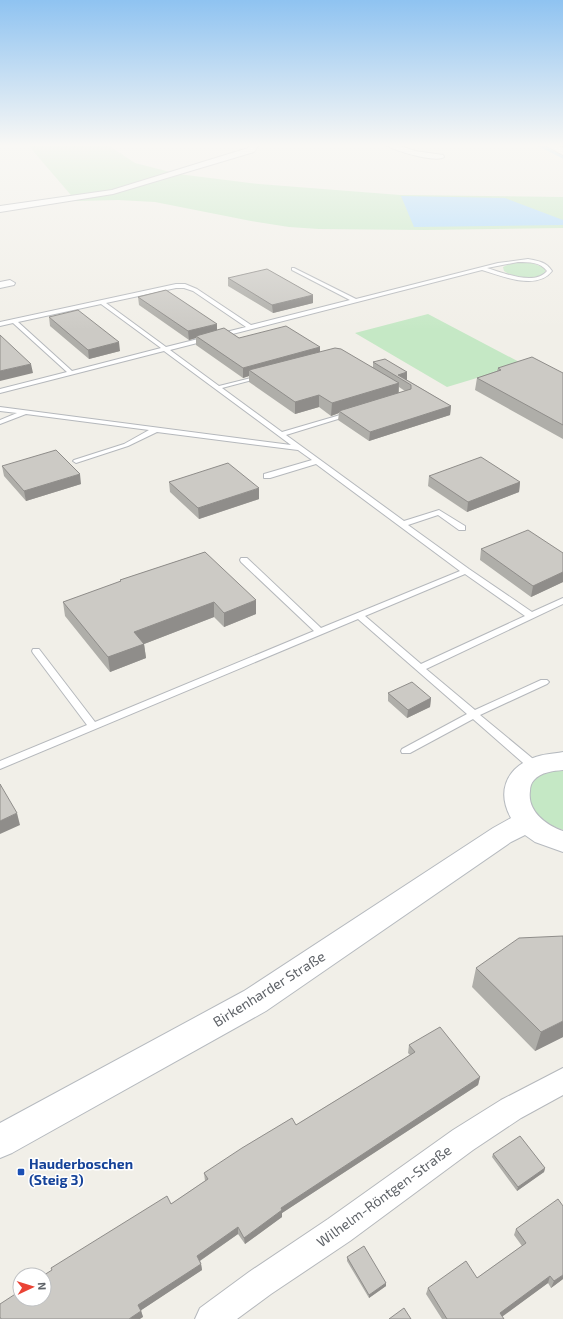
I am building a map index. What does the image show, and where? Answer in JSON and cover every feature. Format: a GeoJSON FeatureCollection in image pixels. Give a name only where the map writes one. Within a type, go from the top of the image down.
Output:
{"type":"FeatureCollection","features":[{"type":"Feature","properties":{"kind":"main road"},"geometry":{"type":"LineString","coordinates":[[563,761],[550,762],[534,766],[523,774],[517,784],[515,796],[519,809],[528,822],[540,832],[563,842]]}},
{"type":"Feature","properties":{"kind":"main road","name":"Birkenharder Straße"},"geometry":{"type":"LineString","coordinates":[[0,1141],[255,1001],[502,835],[528,822]]}},
{"type":"Feature","properties":{"kind":"street"},"geometry":{"type":"LineString","coordinates":[[0,209],[18,207]]}},
{"type":"Feature","properties":{"kind":"street","name":"Wilhelm-Röntgen-Straße"},"geometry":{"type":"LineString","coordinates":[[211,1319],[260,1283],[339,1230],[463,1140],[510,1110],[563,1081]]}},
{"type":"Feature","properties":{"kind":"lane"},"geometry":{"type":"LineString","coordinates":[[0,391],[250,326],[482,268],[511,261],[524,261],[542,264],[547,266],[550,274],[543,277],[524,279],[510,277],[482,268]]}},
{"type":"Feature","properties":{"kind":"lane"},"geometry":{"type":"LineString","coordinates":[[294,269],[354,300]]}},
{"type":"Feature","properties":{"kind":"lane"},"geometry":{"type":"LineString","coordinates":[[0,324],[168,286],[185,286],[195,290],[250,326]]}},
{"type":"Feature","properties":{"kind":"lane"},"geometry":{"type":"LineString","coordinates":[[102,302],[466,571],[531,616]]}},
{"type":"Feature","properties":{"kind":"lane"},"geometry":{"type":"LineString","coordinates":[[14,321],[71,373]]}},
{"type":"Feature","properties":{"kind":"lane"},"geometry":{"type":"LineString","coordinates":[[217,388],[271,373]]}},
{"type":"Feature","properties":{"kind":"lane"},"geometry":{"type":"LineString","coordinates":[[0,409],[299,448]]}},
{"type":"Feature","properties":{"kind":"lane"},"geometry":{"type":"LineString","coordinates":[[281,435],[355,412]]}},
{"type":"Feature","properties":{"kind":"lane"},"geometry":{"type":"LineString","coordinates":[[0,422],[25,413]]}},
{"type":"Feature","properties":{"kind":"lane"},"geometry":{"type":"LineString","coordinates":[[76,461],[126,445],[155,430]]}},
{"type":"Feature","properties":{"kind":"lane"},"geometry":{"type":"LineString","coordinates":[[267,476],[317,461]]}},
{"type":"Feature","properties":{"kind":"lane"},"geometry":{"type":"LineString","coordinates":[[403,524],[439,512],[462,528]]}},
{"type":"Feature","properties":{"kind":"lane"},"geometry":{"type":"LineString","coordinates":[[244,560],[320,632]]}},
{"type":"Feature","properties":{"kind":"lane"},"geometry":{"type":"LineString","coordinates":[[0,765],[466,571]]}},
{"type":"Feature","properties":{"kind":"lane"},"geometry":{"type":"LineString","coordinates":[[420,668],[563,601]]}},
{"type":"Feature","properties":{"kind":"lane"},"geometry":{"type":"LineString","coordinates":[[359,616],[534,766]]}},
{"type":"Feature","properties":{"kind":"lane"},"geometry":{"type":"LineString","coordinates":[[36,651],[93,726]]}},
{"type":"Feature","properties":{"kind":"lane"},"geometry":{"type":"LineString","coordinates":[[406,751],[474,714],[544,682]]}},
{"type":"Feature","properties":{"kind":"green space"},"geometry":{"type":"Polygon","coordinates":[[[178,207],[563,207],[563,228],[425,230],[319,229],[289,227],[178,207]]]}},
{"type":"Feature","properties":{"kind":"green space"},"geometry":{"type":"Polygon","coordinates":[[[514,262],[532,263],[545,268],[545,273],[536,277],[524,278],[504,271],[503,267],[514,262]]]}},
{"type":"Feature","properties":{"kind":"green space"},"geometry":{"type":"Polygon","coordinates":[[[428,314],[523,364],[447,387],[355,333],[428,314]]]}},
{"type":"Feature","properties":{"kind":"green space"},"geometry":{"type":"Polygon","coordinates":[[[557,770],[563,771],[563,830],[548,824],[537,816],[530,806],[530,786],[535,778],[545,773],[557,770]]]}},
{"type":"Feature","properties":{"kind":"water"},"geometry":{"type":"Polygon","coordinates":[[[405,207],[528,207],[563,220],[563,225],[414,227],[405,207]]]}},
{"type":"Feature","properties":{"kind":"building"},"geometry":{"type":"Polygon","coordinates":[[[267,269],[313,295],[272,305],[228,278],[267,269]]]}},
{"type":"Feature","properties":{"kind":"building"},"geometry":{"type":"Polygon","coordinates":[[[166,290],[217,324],[188,331],[138,297],[166,290]]]}},
{"type":"Feature","properties":{"kind":"building"},"geometry":{"type":"Polygon","coordinates":[[[78,310],[119,342],[88,350],[49,317],[78,310]]]}},
{"type":"Feature","properties":{"kind":"building"},"geometry":{"type":"Polygon","coordinates":[[[286,326],[320,347],[243,368],[196,336],[224,328],[239,338],[286,326]]]}},
{"type":"Feature","properties":{"kind":"building"},"geometry":{"type":"Polygon","coordinates":[[[0,335],[31,364],[0,371],[0,335]]]}},
{"type":"Feature","properties":{"kind":"building"},"geometry":{"type":"Polygon","coordinates":[[[335,348],[341,349],[399,383],[332,403],[319,395],[295,402],[249,370],[335,348]]]}},
{"type":"Feature","properties":{"kind":"building"},"geometry":{"type":"Polygon","coordinates":[[[532,357],[563,373],[563,425],[477,378],[501,370],[498,368],[532,357]]]}},
{"type":"Feature","properties":{"kind":"building"},"geometry":{"type":"Polygon","coordinates":[[[385,359],[407,372],[398,375],[451,406],[370,432],[339,411],[411,389],[411,385],[373,362],[385,359]]]}},
{"type":"Feature","properties":{"kind":"building"},"geometry":{"type":"Polygon","coordinates":[[[56,450],[80,474],[24,491],[2,466],[56,450]]]}},
{"type":"Feature","properties":{"kind":"building"},"geometry":{"type":"Polygon","coordinates":[[[481,457],[520,482],[468,502],[429,476],[481,457]]]}},
{"type":"Feature","properties":{"kind":"building"},"geometry":{"type":"Polygon","coordinates":[[[228,463],[259,488],[198,508],[169,482],[228,463]]]}},
{"type":"Feature","properties":{"kind":"building"},"geometry":{"type":"Polygon","coordinates":[[[528,530],[563,553],[563,572],[533,586],[481,549],[528,530]]]}},
{"type":"Feature","properties":{"kind":"building"},"geometry":{"type":"Polygon","coordinates":[[[205,552],[256,600],[224,613],[214,602],[134,632],[144,644],[108,657],[63,602],[121,581],[120,580],[205,552]]]}},
{"type":"Feature","properties":{"kind":"building"},"geometry":{"type":"Polygon","coordinates":[[[412,682],[431,698],[408,710],[388,693],[412,682]]]}},
{"type":"Feature","properties":{"kind":"building"},"geometry":{"type":"Polygon","coordinates":[[[0,784],[17,813],[0,821],[0,784]]]}},
{"type":"Feature","properties":{"kind":"building"},"geometry":{"type":"Polygon","coordinates":[[[563,936],[563,1021],[541,1032],[476,968],[519,938],[563,936]]]}},
{"type":"Feature","properties":{"kind":"building"},"geometry":{"type":"Polygon","coordinates":[[[440,1027],[480,1077],[281,1208],[282,1210],[244,1238],[238,1227],[197,1256],[201,1264],[138,1305],[141,1311],[129,1319],[1,1319],[0,1304],[12,1296],[12,1307],[52,1307],[52,1267],[167,1196],[171,1204],[208,1179],[204,1173],[242,1148],[292,1118],[296,1125],[415,1052],[409,1045],[440,1027]]]}},
{"type":"Feature","properties":{"kind":"building"},"geometry":{"type":"Polygon","coordinates":[[[520,1136],[545,1168],[518,1187],[493,1154],[520,1136]]]}},
{"type":"Feature","properties":{"kind":"building"},"geometry":{"type":"Polygon","coordinates":[[[558,1199],[563,1206],[563,1275],[554,1281],[550,1276],[500,1313],[504,1319],[447,1319],[428,1288],[466,1261],[477,1278],[526,1243],[516,1229],[558,1199]]]}},
{"type":"Feature","properties":{"kind":"building"},"geometry":{"type":"Polygon","coordinates":[[[364,1246],[386,1283],[369,1295],[347,1257],[364,1246]]]}},
{"type":"Feature","properties":{"kind":"building"},"geometry":{"type":"Polygon","coordinates":[[[404,1308],[411,1319],[389,1319],[404,1308]]]}},
{"type":"Feature","properties":{"kind":"place","name":"Hauderboschen (Steig 3)"},"geometry":{"type":"Point","coordinates":[21,1172]}}]}
